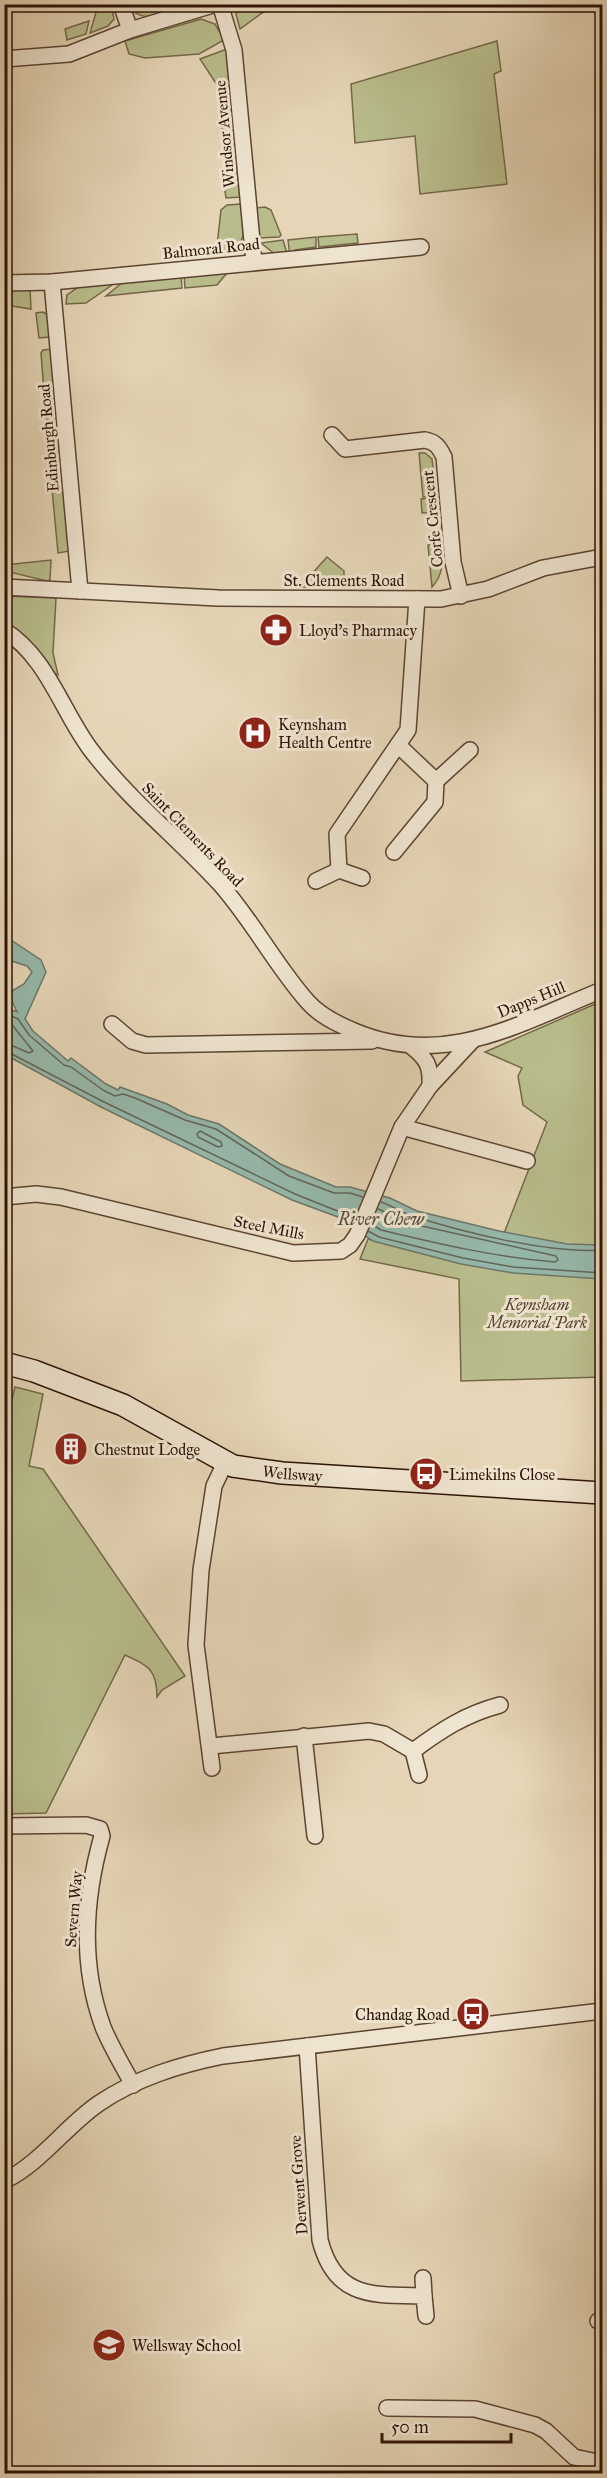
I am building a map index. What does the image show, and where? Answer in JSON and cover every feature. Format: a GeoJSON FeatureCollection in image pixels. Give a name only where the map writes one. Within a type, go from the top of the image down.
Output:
{"type":"FeatureCollection","features":[{"type":"Feature","properties":{"kind":"main road","name":"Wellsway"},"geometry":{"type":"LineString","coordinates":[[4,1363],[34,1371],[123,1405],[225,1463],[255,1471],[603,1493]]}},
{"type":"Feature","properties":{"kind":"street"},"geometry":{"type":"LineString","coordinates":[[121,4],[130,30]]}},
{"type":"Feature","properties":{"kind":"street"},"geometry":{"type":"LineString","coordinates":[[4,58],[69,54],[130,30],[218,4]]}},
{"type":"Feature","properties":{"kind":"street","name":"Windsor Avenue"},"geometry":{"type":"LineString","coordinates":[[218,4],[234,50],[254,262]]}},
{"type":"Feature","properties":{"kind":"street","name":"Balmoral Road"},"geometry":{"type":"LineString","coordinates":[[4,283],[52,282],[421,247]]}},
{"type":"Feature","properties":{"kind":"street","name":"Edinburgh Road"},"geometry":{"type":"LineString","coordinates":[[52,282],[80,591]]}},
{"type":"Feature","properties":{"kind":"street","name":"Corfe Crescent"},"geometry":{"type":"LineString","coordinates":[[332,435],[345,449],[425,440],[433,442],[440,448],[444,457],[453,562],[460,596]]}},
{"type":"Feature","properties":{"kind":"street","name":"St. Clements Road"},"geometry":{"type":"LineString","coordinates":[[80,591],[218,598],[417,599],[460,596],[488,590],[543,568],[603,557]]}},
{"type":"Feature","properties":{"kind":"street"},"geometry":{"type":"LineString","coordinates":[[4,587],[80,591]]}},
{"type":"Feature","properties":{"kind":"street"},"geometry":{"type":"LineString","coordinates":[[339,870],[337,834],[408,730],[417,599]]}},
{"type":"Feature","properties":{"kind":"street","name":"Saint Clements Road"},"geometry":{"type":"LineString","coordinates":[[4,630],[25,647],[44,669],[76,730],[98,759],[148,816],[220,884],[268,945],[306,1000],[334,1023],[377,1041],[412,1047]]}},
{"type":"Feature","properties":{"kind":"street"},"geometry":{"type":"LineString","coordinates":[[398,745],[436,781]]}},
{"type":"Feature","properties":{"kind":"street"},"geometry":{"type":"LineString","coordinates":[[394,852],[435,802],[436,781],[470,750]]}},
{"type":"Feature","properties":{"kind":"street"},"geometry":{"type":"LineString","coordinates":[[316,881],[339,870],[362,878]]}},
{"type":"Feature","properties":{"kind":"street","name":"Dapps Hill"},"geometry":{"type":"LineString","coordinates":[[412,1047],[472,1041],[603,990]]}},
{"type":"Feature","properties":{"kind":"street"},"geometry":{"type":"LineString","coordinates":[[112,1024],[132,1041],[146,1045],[377,1041]]}},
{"type":"Feature","properties":{"kind":"street","name":"Dapps Hill"},"geometry":{"type":"LineString","coordinates":[[430,1086],[472,1041]]}},
{"type":"Feature","properties":{"kind":"street"},"geometry":{"type":"LineString","coordinates":[[412,1047],[426,1057],[431,1070],[430,1086]]}},
{"type":"Feature","properties":{"kind":"street","name":"Steel Mills"},"geometry":{"type":"LineString","coordinates":[[4,1197],[36,1194],[61,1197],[293,1253],[341,1251],[350,1245],[357,1235],[402,1127],[430,1086]]}},
{"type":"Feature","properties":{"kind":"street"},"geometry":{"type":"LineString","coordinates":[[402,1127],[527,1161]]}},
{"type":"Feature","properties":{"kind":"street"},"geometry":{"type":"LineString","coordinates":[[212,1768],[201,1675],[196,1662],[196,1645],[201,1570],[214,1486],[225,1463]]}},
{"type":"Feature","properties":{"kind":"street"},"geometry":{"type":"LineString","coordinates":[[413,1751],[442,1729],[471,1713],[500,1705]]}},
{"type":"Feature","properties":{"kind":"street"},"geometry":{"type":"LineString","coordinates":[[211,1746],[369,1731],[384,1734],[413,1751],[419,1775]]}},
{"type":"Feature","properties":{"kind":"street"},"geometry":{"type":"LineString","coordinates":[[304,1736],[315,1836]]}},
{"type":"Feature","properties":{"kind":"street","name":"Severn Way"},"geometry":{"type":"LineString","coordinates":[[4,1826],[86,1826],[100,1829],[102,1836],[92,1879],[86,1947],[95,2001],[104,2029],[132,2085]]}},
{"type":"Feature","properties":{"kind":"street"},"geometry":{"type":"LineString","coordinates":[[4,2181],[48,2149],[98,2104],[132,2085],[177,2066],[223,2056],[603,2010]]}},
{"type":"Feature","properties":{"kind":"street","name":"Derwent Grove"},"geometry":{"type":"LineString","coordinates":[[307,2046],[320,2240],[326,2262],[345,2285],[360,2292],[375,2295],[424,2296]]}},
{"type":"Feature","properties":{"kind":"street"},"geometry":{"type":"LineString","coordinates":[[423,2278],[426,2316]]}},
{"type":"Feature","properties":{"kind":"street"},"geometry":{"type":"LineString","coordinates":[[387,2409],[475,2409],[535,2425],[546,2431],[574,2457],[603,2463]]}},
{"type":"Feature","properties":{"kind":"green space"},"geometry":{"type":"Polygon","coordinates":[[[98,5],[111,5],[114,19],[108,26],[90,33],[98,5]]]}},
{"type":"Feature","properties":{"kind":"green space"},"geometry":{"type":"Polygon","coordinates":[[[129,5],[161,5],[162,15],[152,17],[139,15],[129,5]]]}},
{"type":"Feature","properties":{"kind":"green space"},"geometry":{"type":"Polygon","coordinates":[[[248,5],[283,5],[262,13],[240,29],[236,14],[238,9],[248,5]]]}},
{"type":"Feature","properties":{"kind":"green space"},"geometry":{"type":"Polygon","coordinates":[[[201,19],[215,24],[224,40],[199,54],[145,58],[129,54],[125,41],[201,19]]]}},
{"type":"Feature","properties":{"kind":"green space"},"geometry":{"type":"Polygon","coordinates":[[[89,21],[86,34],[67,40],[65,29],[89,21]]]}},
{"type":"Feature","properties":{"kind":"green space"},"geometry":{"type":"Polygon","coordinates":[[[497,41],[501,71],[494,74],[507,184],[420,194],[415,136],[355,143],[351,84],[497,41]]]}},
{"type":"Feature","properties":{"kind":"green space"},"geometry":{"type":"Polygon","coordinates":[[[227,49],[230,91],[221,91],[200,59],[227,49]]]}},
{"type":"Feature","properties":{"kind":"green space"},"geometry":{"type":"Polygon","coordinates":[[[232,105],[234,127],[222,128],[220,106],[232,105]]]}},
{"type":"Feature","properties":{"kind":"green space"},"geometry":{"type":"Polygon","coordinates":[[[235,139],[237,162],[227,177],[224,140],[235,139]]]}},
{"type":"Feature","properties":{"kind":"green space"},"geometry":{"type":"Polygon","coordinates":[[[235,172],[238,172],[241,197],[226,198],[225,191],[235,172]]]}},
{"type":"Feature","properties":{"kind":"green space"},"geometry":{"type":"Polygon","coordinates":[[[241,204],[243,236],[236,252],[216,254],[221,210],[227,205],[241,204]]]}},
{"type":"Feature","properties":{"kind":"green space"},"geometry":{"type":"Polygon","coordinates":[[[265,207],[271,210],[281,235],[279,237],[259,238],[256,208],[265,207]]]}},
{"type":"Feature","properties":{"kind":"green space"},"geometry":{"type":"Polygon","coordinates":[[[357,234],[358,243],[319,247],[318,237],[357,234]]]}},
{"type":"Feature","properties":{"kind":"green space"},"geometry":{"type":"Polygon","coordinates":[[[316,237],[316,247],[295,250],[290,256],[288,240],[316,237]]]}},
{"type":"Feature","properties":{"kind":"green space"},"geometry":{"type":"Polygon","coordinates":[[[283,240],[287,253],[276,255],[261,243],[283,240]]]}},
{"type":"Feature","properties":{"kind":"green space"},"geometry":{"type":"Polygon","coordinates":[[[227,273],[217,285],[185,288],[184,276],[227,273]]]}},
{"type":"Feature","properties":{"kind":"green space"},"geometry":{"type":"Polygon","coordinates":[[[181,277],[182,288],[106,296],[123,282],[181,277]]]}},
{"type":"Feature","properties":{"kind":"green space"},"geometry":{"type":"Polygon","coordinates":[[[115,283],[86,303],[66,304],[67,295],[80,286],[115,283]]]}},
{"type":"Feature","properties":{"kind":"green space"},"geometry":{"type":"Polygon","coordinates":[[[14,288],[30,288],[31,309],[5,305],[14,288]]]}},
{"type":"Feature","properties":{"kind":"green space"},"geometry":{"type":"Polygon","coordinates":[[[43,312],[48,315],[50,337],[39,338],[36,313],[43,312]]]}},
{"type":"Feature","properties":{"kind":"green space"},"geometry":{"type":"Polygon","coordinates":[[[51,349],[55,391],[44,392],[41,353],[43,350],[51,349]]]}},
{"type":"Feature","properties":{"kind":"green space"},"geometry":{"type":"Polygon","coordinates":[[[55,395],[58,434],[48,435],[45,396],[55,395]]]}},
{"type":"Feature","properties":{"kind":"green space"},"geometry":{"type":"Polygon","coordinates":[[[59,437],[61,461],[50,462],[48,438],[59,437]]]}},
{"type":"Feature","properties":{"kind":"green space"},"geometry":{"type":"Polygon","coordinates":[[[419,453],[425,453],[432,459],[436,495],[423,497],[419,453]]]}},
{"type":"Feature","properties":{"kind":"green space"},"geometry":{"type":"Polygon","coordinates":[[[64,488],[70,551],[58,553],[52,489],[64,488]]]}},
{"type":"Feature","properties":{"kind":"green space"},"geometry":{"type":"Polygon","coordinates":[[[436,497],[438,512],[422,513],[421,499],[436,497]]]}},
{"type":"Feature","properties":{"kind":"green space"},"geometry":{"type":"Polygon","coordinates":[[[440,543],[441,572],[432,587],[428,545],[440,543]]]}},
{"type":"Feature","properties":{"kind":"green space"},"geometry":{"type":"Polygon","coordinates":[[[327,557],[344,571],[344,587],[300,587],[327,557]]]}},
{"type":"Feature","properties":{"kind":"green space"},"geometry":{"type":"Polygon","coordinates":[[[51,560],[50,580],[47,581],[5,571],[5,565],[51,560]]]}},
{"type":"Feature","properties":{"kind":"green space"},"geometry":{"type":"Polygon","coordinates":[[[4,596],[56,598],[53,653],[58,675],[53,673],[25,636],[5,623],[4,596]]]}},
{"type":"Feature","properties":{"kind":"green space","name":"Keynsham Memorial Park"},"geometry":{"type":"Polygon","coordinates":[[[602,1001],[602,1377],[461,1381],[459,1279],[360,1259],[368,1239],[491,1267],[547,1122],[523,1105],[518,1076],[522,1068],[485,1052],[602,1001]]]}},
{"type":"Feature","properties":{"kind":"green space"},"geometry":{"type":"Polygon","coordinates":[[[15,1387],[43,1394],[29,1466],[43,1469],[185,1676],[162,1690],[157,1697],[157,1688],[150,1670],[125,1655],[46,1813],[5,1814],[4,1432],[15,1387]]]}},
{"type":"Feature","properties":{"kind":"water","name":"River Chew"},"geometry":{"type":"Polygon","coordinates":[[[5,936],[41,960],[46,972],[25,1019],[33,1031],[68,1061],[71,1058],[106,1084],[118,1090],[120,1087],[167,1104],[188,1115],[219,1124],[280,1164],[336,1187],[350,1187],[390,1198],[417,1211],[499,1231],[567,1244],[602,1245],[602,1279],[513,1273],[461,1264],[373,1241],[338,1217],[292,1200],[101,1107],[6,1055],[4,1000],[10,1009],[17,1012],[11,999],[12,991],[24,984],[32,972],[27,966],[5,959],[5,936]]]}},
{"type":"Feature","properties":{"kind":"place","name":"Lloyd's Pharmacy"},"geometry":{"type":"Point","coordinates":[276,630]}},
{"type":"Feature","properties":{"kind":"place","name":"Keynsham Health Centre"},"geometry":{"type":"Point","coordinates":[255,733]}},
{"type":"Feature","properties":{"kind":"place","name":"Chestnut Lodge"},"geometry":{"type":"Point","coordinates":[71,1449]}},
{"type":"Feature","properties":{"kind":"place","name":"Limekilns Close"},"geometry":{"type":"Point","coordinates":[426,1474]}},
{"type":"Feature","properties":{"kind":"place","name":"Chandag Road"},"geometry":{"type":"Point","coordinates":[473,2014]}},
{"type":"Feature","properties":{"kind":"place","name":"Wellsway School"},"geometry":{"type":"Point","coordinates":[109,2345]}}]}
